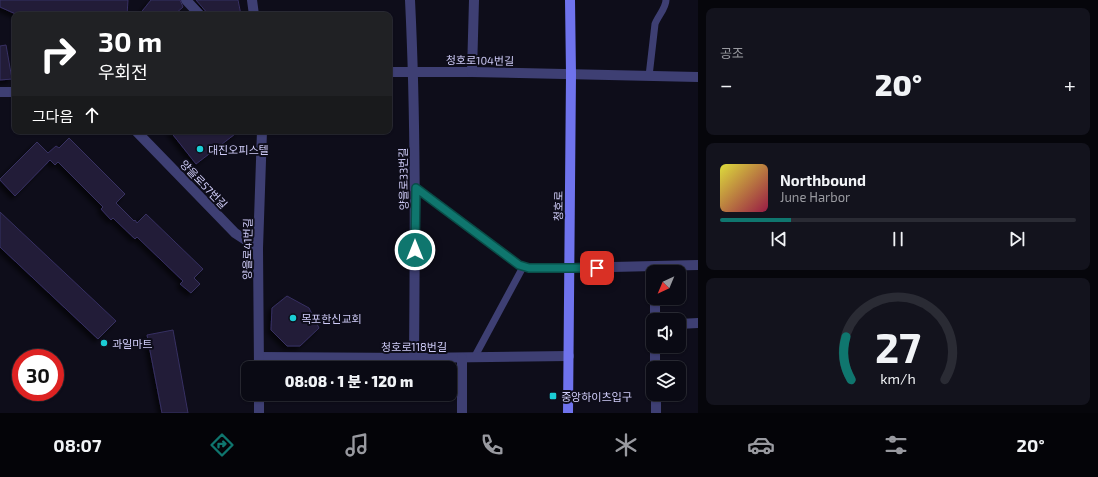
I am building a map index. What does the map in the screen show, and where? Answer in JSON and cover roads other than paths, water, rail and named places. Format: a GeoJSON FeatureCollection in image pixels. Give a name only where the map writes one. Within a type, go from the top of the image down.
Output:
{"type":"FeatureCollection","features":[{"type":"Feature","properties":{"kind":"street"},"geometry":{"type":"LineString","coordinates":[[186,0],[197,12]]}},
{"type":"Feature","properties":{"kind":"street"},"geometry":{"type":"LineString","coordinates":[[252,0],[254,12]]}},
{"type":"Feature","properties":{"kind":"street","name":"양을로33번길"},"geometry":{"type":"LineString","coordinates":[[410,0],[416,188],[414,358]]}},
{"type":"Feature","properties":{"kind":"street"},"geometry":{"type":"LineString","coordinates":[[472,72],[474,0]]}},
{"type":"Feature","properties":{"kind":"street","name":"청호로"},"geometry":{"type":"LineString","coordinates":[[568,413],[571,74],[570,0]]}},
{"type":"Feature","properties":{"kind":"street","name":"청호로104번길"},"geometry":{"type":"LineString","coordinates":[[392,72],[472,72],[698,77]]}},
{"type":"Feature","properties":{"kind":"street"},"geometry":{"type":"LineString","coordinates":[[0,92],[12,92]]}},
{"type":"Feature","properties":{"kind":"street","name":"양을로57번길"},"geometry":{"type":"LineString","coordinates":[[139,134],[235,234],[258,248]]}},
{"type":"Feature","properties":{"kind":"street","name":"양을로41번길"},"geometry":{"type":"LineString","coordinates":[[259,361],[258,248],[262,134]]}},
{"type":"Feature","properties":{"kind":"street"},"geometry":{"type":"LineString","coordinates":[[686,266],[698,265]]}},
{"type":"Feature","properties":{"kind":"street"},"geometry":{"type":"LineString","coordinates":[[569,268],[646,269]]}},
{"type":"Feature","properties":{"kind":"street"},"geometry":{"type":"LineString","coordinates":[[686,324],[698,323]]}},
{"type":"Feature","properties":{"kind":"street","name":"청호로118번길"},"geometry":{"type":"LineString","coordinates":[[259,357],[474,358],[569,356]]}},
{"type":"Feature","properties":{"kind":"street"},"geometry":{"type":"LineString","coordinates":[[462,358],[462,413]]}},
{"type":"Feature","properties":{"kind":"street"},"geometry":{"type":"LineString","coordinates":[[259,401],[259,413]]}},
{"type":"Feature","properties":{"kind":"street"},"geometry":{"type":"LineString","coordinates":[[656,401],[656,413]]}},
{"type":"Feature","properties":{"kind":"lane"},"geometry":{"type":"LineString","coordinates":[[649,76],[655,24],[666,3],[666,0]]}},
{"type":"Feature","properties":{"kind":"lane"},"geometry":{"type":"LineString","coordinates":[[416,188],[515,263],[523,267],[569,268]]}},
{"type":"Feature","properties":{"kind":"lane"},"geometry":{"type":"LineString","coordinates":[[474,358],[523,267]]}},
{"type":"Feature","properties":{"kind":"place","name":"대진오피스텔"},"geometry":{"type":"Point","coordinates":[200,149]}},
{"type":"Feature","properties":{"kind":"place","name":"목포한신교회"},"geometry":{"type":"Point","coordinates":[293,318]}},
{"type":"Feature","properties":{"kind":"place","name":"과일마트"},"geometry":{"type":"Point","coordinates":[104,343]}},
{"type":"Feature","properties":{"kind":"place","name":"중앙하이츠입구"},"geometry":{"type":"Point","coordinates":[553,396]}}]}
